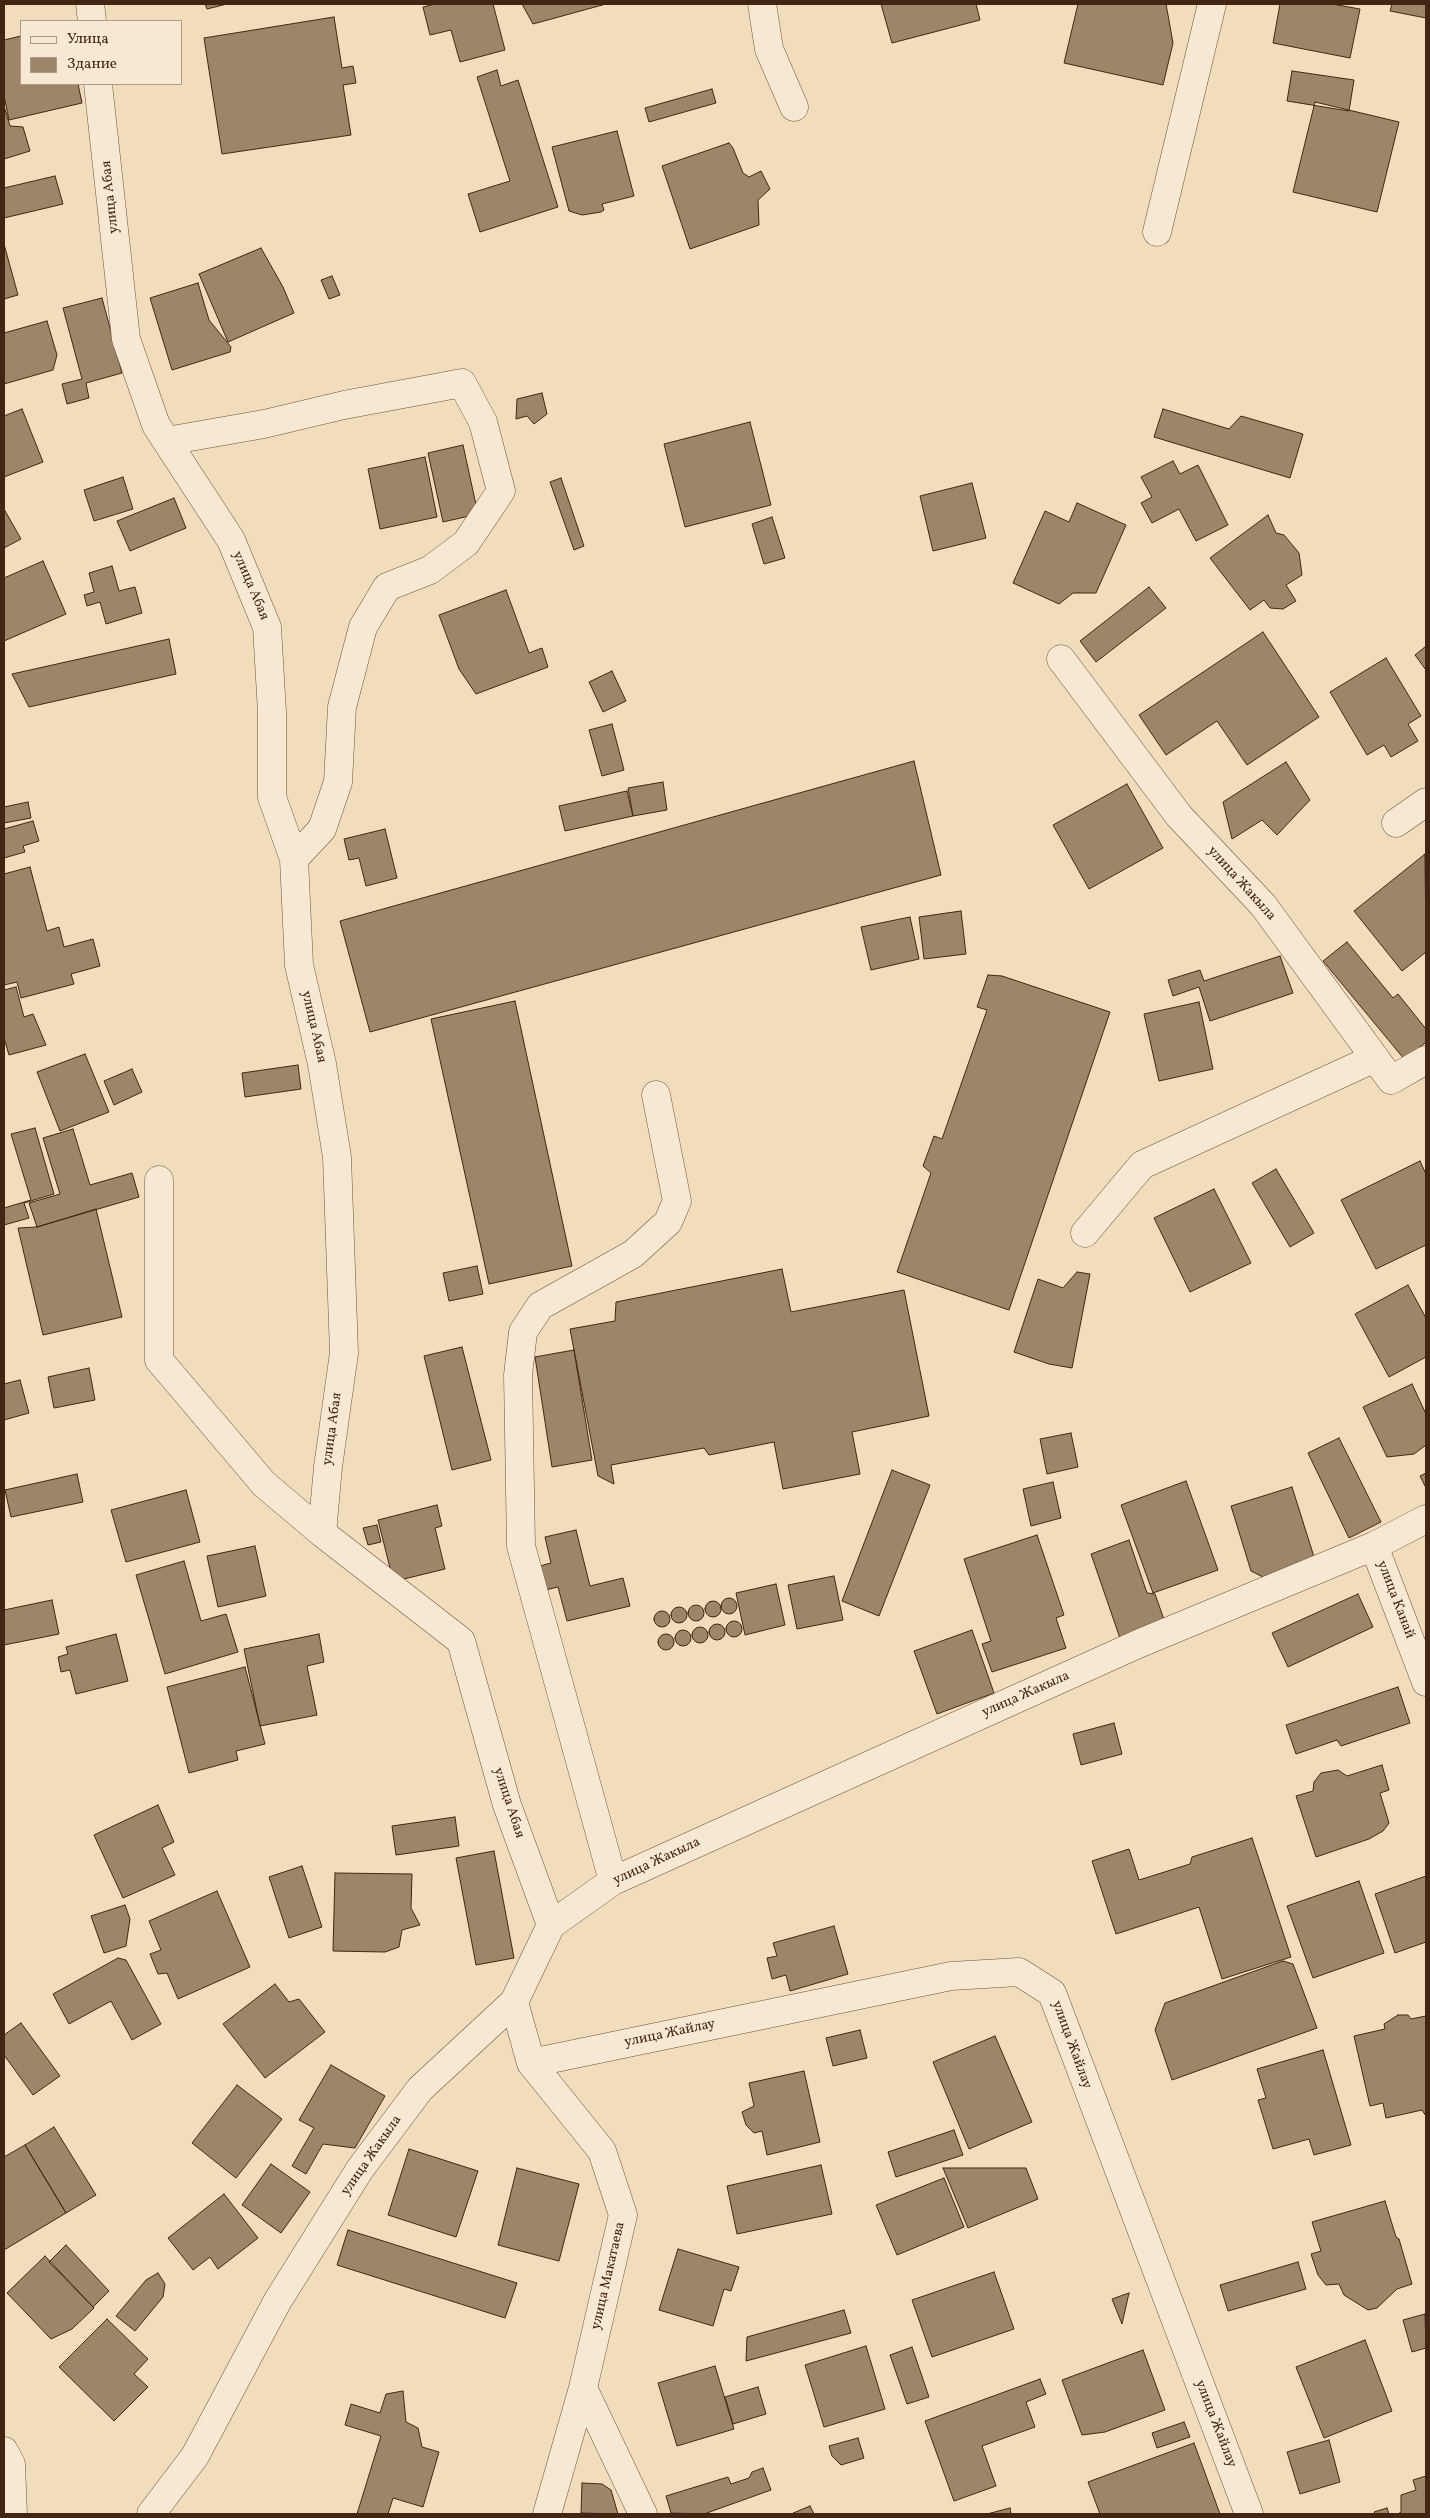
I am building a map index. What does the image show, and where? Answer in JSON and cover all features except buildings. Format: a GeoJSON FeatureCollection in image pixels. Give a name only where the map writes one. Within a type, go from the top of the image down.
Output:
{"type":"FeatureCollection","features":[{"type":"Feature","properties":{"kind":"street"},"geometry":{"type":"LineString","coordinates":[[90,4],[92,20]]}},
{"type":"Feature","properties":{"kind":"street"},"geometry":{"type":"LineString","coordinates":[[762,4],[769,49],[794,107]]}},
{"type":"Feature","properties":{"kind":"street"},"geometry":{"type":"LineString","coordinates":[[1157,232],[1212,4]]}},
{"type":"Feature","properties":{"kind":"street","name":"улица Абая"},"geometry":{"type":"LineString","coordinates":[[98,85],[126,338],[156,425],[231,540],[267,627],[272,712],[272,797],[294,858],[299,966],[322,1064],[337,1157],[344,1353],[328,1467],[322,1534],[461,1641],[507,1805],[551,1925]]}},
{"type":"Feature","properties":{"kind":"street"},"geometry":{"type":"LineString","coordinates":[[166,441],[264,424],[344,405],[462,383],[483,422],[501,491],[466,543],[430,570],[387,587],[363,626],[342,707],[338,782],[322,829],[294,858]]}},
{"type":"Feature","properties":{"kind":"street","name":"улица Жакыла"},"geometry":{"type":"LineString","coordinates":[[1061,659],[1178,816],[1263,905],[1391,1080],[1426,1060]]}},
{"type":"Feature","properties":{"kind":"street"},"geometry":{"type":"LineString","coordinates":[[1396,822],[1426,802]]}},
{"type":"Feature","properties":{"kind":"street"},"geometry":{"type":"LineString","coordinates":[[1085,1233],[1142,1165],[1375,1058]]}},
{"type":"Feature","properties":{"kind":"street"},"geometry":{"type":"LineString","coordinates":[[612,1881],[521,1546],[518,1375],[523,1332],[540,1306],[633,1254],[668,1222],[677,1201],[656,1095]]}},
{"type":"Feature","properties":{"kind":"street"},"geometry":{"type":"LineString","coordinates":[[159,1180],[159,1360],[264,1484],[322,1534]]}},
{"type":"Feature","properties":{"kind":"street","name":"улица Жакыла"},"geometry":{"type":"LineString","coordinates":[[151,2514],[195,2456],[277,2302],[360,2169],[420,2089],[514,2002],[551,1925],[612,1881],[1138,1644],[1374,1546],[1426,1519]]}},
{"type":"Feature","properties":{"kind":"street","name":"улица Канай"},"geometry":{"type":"LineString","coordinates":[[1374,1546],[1426,1682]]}},
{"type":"Feature","properties":{"kind":"street","name":"улица Жайлау"},"geometry":{"type":"LineString","coordinates":[[532,2063],[951,1976],[1019,1972],[1052,1993],[1249,2514]]}},
{"type":"Feature","properties":{"kind":"street","name":"улица Макатаева"},"geometry":{"type":"LineString","coordinates":[[514,2002],[532,2063],[602,2151],[623,2215],[583,2388],[547,2514]]}},
{"type":"Feature","properties":{"kind":"street"},"geometry":{"type":"LineString","coordinates":[[583,2388],[643,2514]]}},
{"type":"Feature","properties":{"kind":"street"},"geometry":{"type":"LineString","coordinates":[[4,2451],[11,2464],[13,2514]]}}]}
